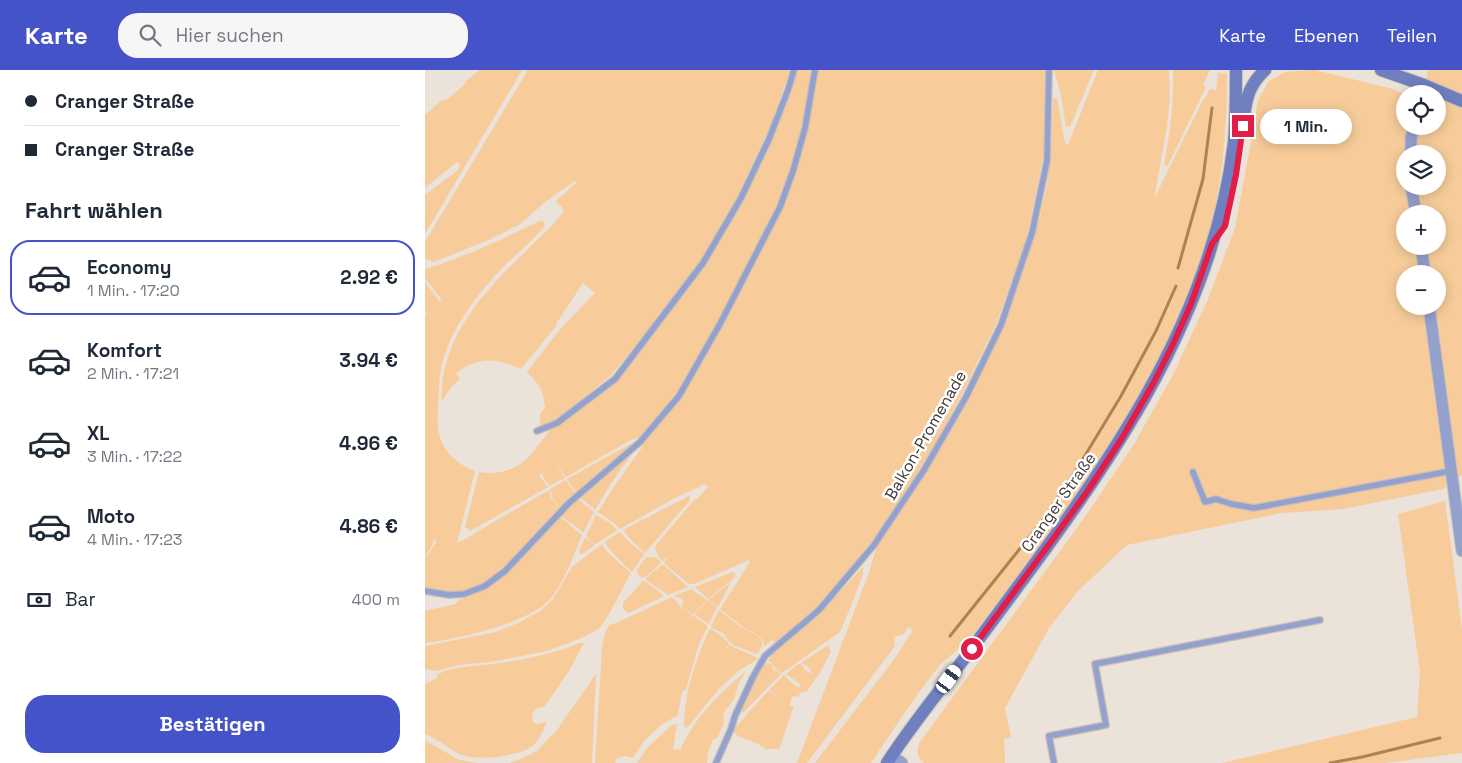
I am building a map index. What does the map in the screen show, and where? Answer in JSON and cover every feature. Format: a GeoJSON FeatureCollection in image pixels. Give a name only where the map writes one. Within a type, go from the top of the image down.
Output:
{"type":"FeatureCollection","features":[{"type":"Feature","properties":{"kind":"main road","name":"Cranger Straße"},"geometry":{"type":"LineString","coordinates":[[893,761],[1053,539],[1122,438],[1173,344],[1191,304],[1212,244],[1224,199],[1236,115],[1236,70]]}},
{"type":"Feature","properties":{"kind":"main road","name":"Cranger Straße"},"geometry":{"type":"LineString","coordinates":[[1212,244],[1225,226],[1236,175],[1248,91],[1265,70]]}},
{"type":"Feature","properties":{"kind":"main road"},"geometry":{"type":"LineString","coordinates":[[1381,70],[1413,85]]}},
{"type":"Feature","properties":{"kind":"main road"},"geometry":{"type":"LineString","coordinates":[[1446,96],[1462,101]]}},
{"type":"Feature","properties":{"kind":"street"},"geometry":{"type":"LineString","coordinates":[[1430,315],[1462,546]]}},
{"type":"Feature","properties":{"kind":"lane"},"geometry":{"type":"LineString","coordinates":[[537,431],[557,423],[615,379],[703,263],[741,198],[769,139],[794,70]]}},
{"type":"Feature","properties":{"kind":"lane"},"geometry":{"type":"LineString","coordinates":[[425,591],[449,595],[465,594],[485,586],[505,571],[569,503],[640,442],[679,396],[721,324],[779,207],[793,171],[805,128],[815,70]]}},
{"type":"Feature","properties":{"kind":"lane","name":"Balkon-Promenade"},"geometry":{"type":"LineString","coordinates":[[716,763],[753,677],[765,656],[819,610],[874,545],[924,470],[966,397],[1001,325],[1032,233],[1047,161],[1049,70]]}},
{"type":"Feature","properties":{"kind":"lane"},"geometry":{"type":"LineString","coordinates":[[1193,472],[1205,502],[1216,499],[1254,508],[1451,471]]}},
{"type":"Feature","properties":{"kind":"lane"},"geometry":{"type":"LineString","coordinates":[[1054,763],[1049,736],[1106,724],[1095,664],[1320,620]]}},
{"type":"Feature","properties":{"kind":"shaded area"},"geometry":{"type":"Polygon","coordinates":[[[480,70],[522,70],[425,234],[425,195],[458,170],[460,165],[457,162],[425,188],[425,115],[442,100],[445,101],[480,70]]]}},
{"type":"Feature","properties":{"kind":"shaded area"},"geometry":{"type":"Polygon","coordinates":[[[528,70],[790,70],[771,124],[730,213],[701,259],[647,332],[610,376],[565,413],[551,423],[540,427],[540,414],[545,408],[542,392],[538,384],[527,372],[562,327],[595,293],[583,283],[556,326],[521,369],[495,361],[480,361],[456,373],[460,379],[451,387],[443,400],[441,398],[443,378],[449,354],[456,337],[475,306],[499,278],[556,221],[564,210],[556,201],[577,182],[575,181],[545,202],[520,224],[491,239],[434,262],[425,259],[425,242],[528,70]]]}},
{"type":"Feature","properties":{"kind":"shaded area"},"geometry":{"type":"Polygon","coordinates":[[[796,70],[811,70],[805,111],[791,170],[777,206],[718,323],[675,396],[640,437],[629,441],[566,477],[554,462],[565,478],[549,486],[541,473],[539,475],[548,487],[470,531],[465,527],[479,472],[500,472],[520,464],[549,432],[548,430],[560,424],[616,380],[706,263],[743,199],[796,70]]]}},
{"type":"Feature","properties":{"kind":"shaded area"},"geometry":{"type":"Polygon","coordinates":[[[817,70],[1045,70],[1044,152],[1024,247],[996,324],[962,394],[932,449],[886,522],[836,588],[818,607],[776,643],[772,640],[764,647],[764,643],[759,636],[741,626],[720,609],[750,562],[749,560],[694,584],[689,584],[666,565],[664,562],[668,557],[662,561],[655,548],[695,499],[708,487],[705,484],[671,500],[620,529],[598,512],[641,449],[644,441],[680,398],[781,209],[796,172],[805,139],[817,70]]]}},
{"type":"Feature","properties":{"kind":"shaded area"},"geometry":{"type":"Polygon","coordinates":[[[1054,70],[1094,70],[1070,127],[1066,127],[1061,95],[1054,70]]]}},
{"type":"Feature","properties":{"kind":"shaded area"},"geometry":{"type":"Polygon","coordinates":[[[1098,70],[1169,70],[1170,97],[1167,127],[1154,199],[1204,98],[1210,89],[1216,90],[1218,73],[1227,74],[1224,142],[1215,209],[1202,258],[1183,307],[1161,355],[1133,407],[1065,512],[1025,568],[977,629],[964,644],[940,665],[904,713],[871,763],[815,763],[895,658],[913,630],[908,627],[904,634],[894,637],[895,646],[807,763],[797,763],[869,572],[876,548],[936,457],[958,419],[998,339],[1040,216],[1047,185],[1052,137],[1053,99],[1057,98],[1065,143],[1068,145],[1098,70]]]}},
{"type":"Feature","properties":{"kind":"shaded area"},"geometry":{"type":"Polygon","coordinates":[[[1173,70],[1210,70],[1203,85],[1206,87],[1167,167],[1164,165],[1171,118],[1173,70]]]}},
{"type":"Feature","properties":{"kind":"shaded area"},"geometry":{"type":"Polygon","coordinates":[[[1315,70],[1393,89],[1396,90],[1396,135],[1446,135],[1446,85],[1424,85],[1427,70],[1462,70],[1462,475],[1443,489],[1343,509],[1282,513],[1127,545],[1079,590],[1049,628],[1005,708],[1011,737],[1004,739],[1005,763],[924,763],[917,752],[919,743],[1083,520],[1134,444],[1173,375],[1208,299],[1235,228],[1258,100],[1269,81],[1285,72],[1315,70]]]}},
{"type":"Feature","properties":{"kind":"shaded area"},"geometry":{"type":"Polygon","coordinates":[[[542,220],[545,224],[543,228],[492,279],[463,317],[448,345],[440,375],[438,430],[450,454],[457,461],[475,471],[457,543],[549,490],[551,498],[560,509],[502,572],[485,583],[463,592],[446,593],[425,589],[425,559],[437,541],[434,540],[425,557],[425,316],[427,314],[425,312],[425,282],[439,301],[442,299],[425,279],[425,269],[470,253],[542,220]]]}},
{"type":"Feature","properties":{"kind":"shaded area"},"geometry":{"type":"Polygon","coordinates":[[[632,443],[626,451],[577,493],[567,479],[632,443]]]}},
{"type":"Feature","properties":{"kind":"shaded area"},"geometry":{"type":"Polygon","coordinates":[[[633,452],[595,510],[580,497],[633,452]]]}},
{"type":"Feature","properties":{"kind":"shaded area"},"geometry":{"type":"Polygon","coordinates":[[[566,480],[576,494],[560,509],[553,499],[550,489],[566,480]]]}},
{"type":"Feature","properties":{"kind":"shaded area"},"geometry":{"type":"Polygon","coordinates":[[[689,496],[690,500],[645,553],[623,530],[689,496]]]}},
{"type":"Feature","properties":{"kind":"shaded area"},"geometry":{"type":"Polygon","coordinates":[[[578,499],[594,512],[583,533],[561,516],[578,499]]]}},
{"type":"Feature","properties":{"kind":"shaded area"},"geometry":{"type":"Polygon","coordinates":[[[1445,501],[1462,629],[1462,753],[1385,763],[1222,763],[1417,717],[1420,672],[1398,514],[1445,501]]]}},
{"type":"Feature","properties":{"kind":"shaded area"},"geometry":{"type":"Polygon","coordinates":[[[596,515],[610,523],[617,530],[596,544],[586,536],[596,515]]]}},
{"type":"Feature","properties":{"kind":"shaded area"},"geometry":{"type":"Polygon","coordinates":[[[560,517],[582,535],[569,567],[552,597],[528,615],[511,622],[474,634],[425,643],[425,611],[456,604],[459,600],[485,589],[507,574],[560,517]]]}},
{"type":"Feature","properties":{"kind":"shaded area"},"geometry":{"type":"Polygon","coordinates":[[[620,532],[644,554],[632,572],[604,542],[620,532]]]}},
{"type":"Feature","properties":{"kind":"shaded area"},"geometry":{"type":"Polygon","coordinates":[[[585,538],[595,545],[582,554],[579,553],[585,538]]]}},
{"type":"Feature","properties":{"kind":"shaded area"},"geometry":{"type":"Polygon","coordinates":[[[602,544],[607,552],[631,573],[599,629],[547,651],[491,662],[459,665],[436,671],[425,669],[425,646],[496,632],[540,611],[553,599],[572,567],[602,544]]]}},
{"type":"Feature","properties":{"kind":"shaded area"},"geometry":{"type":"Polygon","coordinates":[[[646,557],[658,559],[660,564],[647,576],[641,578],[636,571],[646,557]]]}},
{"type":"Feature","properties":{"kind":"shaded area"},"geometry":{"type":"Polygon","coordinates":[[[664,565],[688,587],[668,595],[646,580],[646,578],[664,565]]]}},
{"type":"Feature","properties":{"kind":"shaded area"},"geometry":{"type":"Polygon","coordinates":[[[863,567],[863,574],[840,632],[782,673],[777,671],[771,662],[768,661],[775,651],[823,610],[863,567]]]}},
{"type":"Feature","properties":{"kind":"shaded area"},"geometry":{"type":"Polygon","coordinates":[[[732,572],[736,574],[734,578],[708,599],[695,587],[732,572]]]}},
{"type":"Feature","properties":{"kind":"shaded area"},"geometry":{"type":"Polygon","coordinates":[[[643,581],[662,594],[663,597],[628,613],[623,608],[623,603],[643,581]]]}},
{"type":"Feature","properties":{"kind":"shaded area"},"geometry":{"type":"Polygon","coordinates":[[[731,582],[718,607],[708,600],[731,582]]]}},
{"type":"Feature","properties":{"kind":"shaded area"},"geometry":{"type":"Polygon","coordinates":[[[691,589],[707,600],[693,614],[684,609],[681,597],[676,598],[674,596],[691,589]]]}},
{"type":"Feature","properties":{"kind":"shaded area"},"geometry":{"type":"Polygon","coordinates":[[[672,597],[692,615],[687,620],[693,615],[706,625],[707,628],[699,644],[686,689],[682,692],[678,715],[661,725],[644,741],[633,758],[624,756],[617,758],[615,763],[595,763],[602,648],[605,633],[609,625],[672,597]]]}},
{"type":"Feature","properties":{"kind":"shaded area"},"geometry":{"type":"Polygon","coordinates":[[[708,600],[717,608],[708,625],[694,614],[708,600]]]}},
{"type":"Feature","properties":{"kind":"shaded area"},"geometry":{"type":"Polygon","coordinates":[[[719,610],[739,626],[758,636],[762,642],[762,647],[757,654],[735,646],[723,633],[712,628],[711,626],[719,610]]]}},
{"type":"Feature","properties":{"kind":"shaded area"},"geometry":{"type":"Polygon","coordinates":[[[711,629],[723,637],[729,644],[725,649],[730,645],[758,659],[738,671],[718,690],[687,728],[684,726],[688,690],[700,653],[711,629]]]}},
{"type":"Feature","properties":{"kind":"shaded area"},"geometry":{"type":"Polygon","coordinates":[[[584,643],[569,671],[544,707],[537,708],[532,714],[533,723],[539,724],[547,721],[539,739],[531,747],[516,753],[495,757],[466,756],[459,754],[425,734],[425,684],[437,678],[437,675],[450,669],[502,663],[536,656],[584,643]]]}},
{"type":"Feature","properties":{"kind":"shaded area"},"geometry":{"type":"Polygon","coordinates":[[[828,645],[831,651],[821,671],[807,691],[802,692],[797,697],[793,696],[789,705],[794,706],[779,749],[766,749],[738,736],[732,731],[768,691],[783,700],[769,690],[784,675],[794,685],[801,688],[799,683],[786,674],[798,664],[813,674],[807,666],[801,663],[828,645]]]}},
{"type":"Feature","properties":{"kind":"shaded area"},"geometry":{"type":"Polygon","coordinates":[[[766,663],[771,664],[774,670],[781,674],[743,713],[741,708],[754,679],[766,663]]]}},
{"type":"Feature","properties":{"kind":"shaded area"},"geometry":{"type":"Polygon","coordinates":[[[746,671],[739,682],[734,699],[725,711],[723,716],[724,722],[718,737],[712,741],[707,763],[637,763],[647,748],[672,725],[677,724],[673,749],[680,750],[700,717],[746,671]]]}},
{"type":"Feature","properties":{"kind":"shaded area"},"geometry":{"type":"Polygon","coordinates":[[[596,674],[592,763],[509,763],[537,751],[557,730],[596,674]]]}},
{"type":"Feature","properties":{"kind":"shaded area"},"geometry":{"type":"Polygon","coordinates":[[[425,740],[459,760],[478,763],[425,763],[425,740]]]}},
{"type":"Feature","properties":{"kind":"waterway"},"geometry":{"type":"LineString","coordinates":[[1178,268],[1203,179],[1212,108]]}},
{"type":"Feature","properties":{"kind":"waterway"},"geometry":{"type":"LineString","coordinates":[[950,636],[1042,521],[1075,472],[1121,396],[1156,331],[1176,286]]}},
{"type":"Feature","properties":{"kind":"waterway"},"geometry":{"type":"LineString","coordinates":[[1330,763],[1440,738]]}},
{"type":"Feature","properties":{"kind":"route"},"geometry":{"type":"LineString","coordinates":[[972,649],[1087,492],[1122,438],[1154,382],[1191,304],[1212,244],[1225,226],[1236,175],[1243,126]]}}]}
